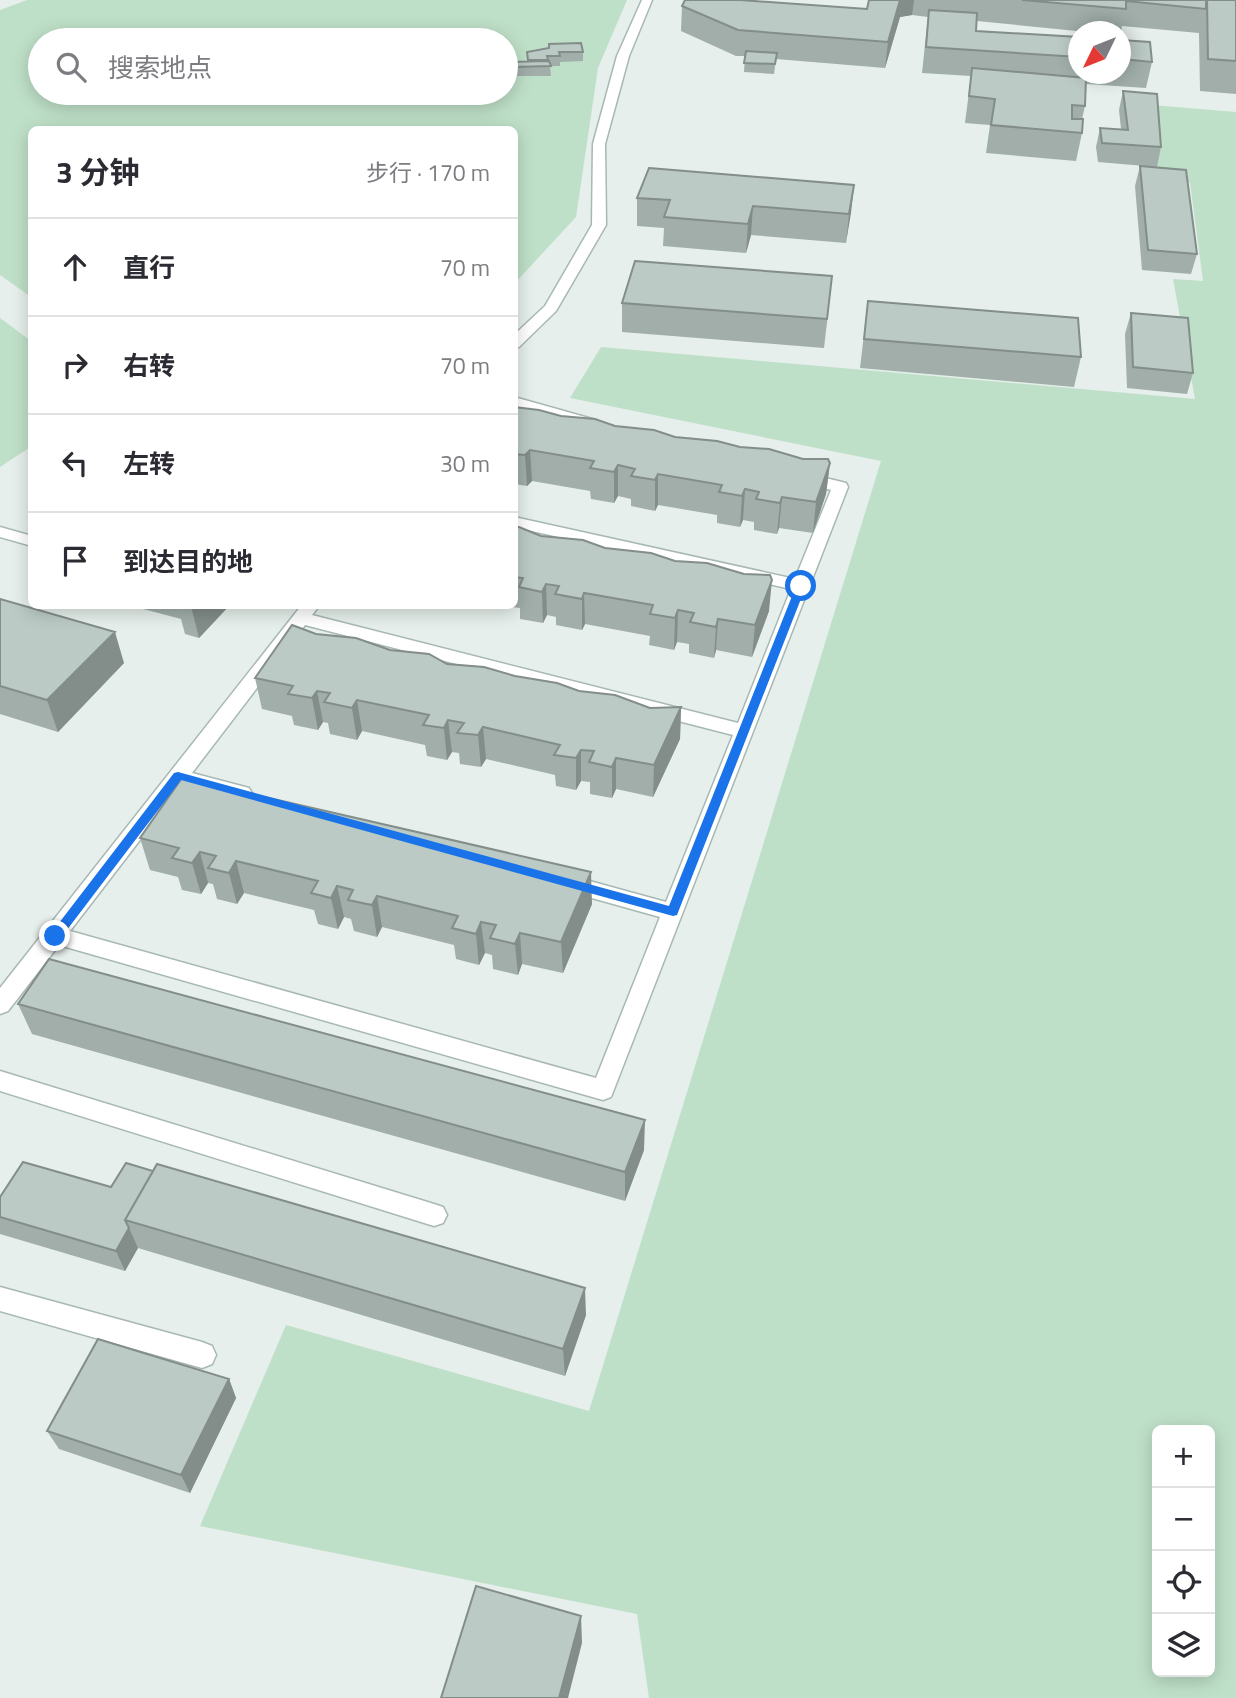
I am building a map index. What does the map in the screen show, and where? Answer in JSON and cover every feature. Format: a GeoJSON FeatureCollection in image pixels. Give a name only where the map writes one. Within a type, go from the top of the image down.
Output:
{"type":"FeatureCollection","features":[{"type":"Feature","properties":{"kind":"lane"},"geometry":{"type":"LineString","coordinates":[[518,340],[551,309],[599,225],[599,144],[623,56],[647,0]]}},
{"type":"Feature","properties":{"kind":"lane"},"geometry":{"type":"LineString","coordinates":[[518,403],[607,428]]}},
{"type":"Feature","properties":{"kind":"lane"},"geometry":{"type":"LineString","coordinates":[[55,936],[603,1090],[840,487],[779,472]]}},
{"type":"Feature","properties":{"kind":"lane"},"geometry":{"type":"LineString","coordinates":[[518,523],[801,586]]}},
{"type":"Feature","properties":{"kind":"lane"},"geometry":{"type":"LineString","coordinates":[[0,532],[28,540]]}},
{"type":"Feature","properties":{"kind":"lane"},"geometry":{"type":"LineString","coordinates":[[0,1004],[305,612],[744,731]]}},
{"type":"Feature","properties":{"kind":"lane"},"geometry":{"type":"LineString","coordinates":[[178,776],[258,798]]}},
{"type":"Feature","properties":{"kind":"lane"},"geometry":{"type":"LineString","coordinates":[[539,875],[673,912]]}},
{"type":"Feature","properties":{"kind":"lane"},"geometry":{"type":"LineString","coordinates":[[0,1081],[434,1215]]}},
{"type":"Feature","properties":{"kind":"lane"},"geometry":{"type":"LineString","coordinates":[[0,1299],[202,1355]]}},
{"type":"Feature","properties":{"kind":"green space"},"geometry":{"type":"Polygon","coordinates":[[[27,0],[627,0],[598,68],[576,217],[518,280],[518,126],[28,126],[28,295],[0,275],[0,10],[27,0]]]}},
{"type":"Feature","properties":{"kind":"green space"},"geometry":{"type":"Polygon","coordinates":[[[1152,105],[1236,112],[1236,1698],[649,1698],[637,1614],[200,1526],[286,1325],[589,1411],[881,461],[570,398],[601,347],[1195,399],[1173,279],[1203,281],[1190,183],[1157,167],[1152,105]]]}},
{"type":"Feature","properties":{"kind":"green space"},"geometry":{"type":"Polygon","coordinates":[[[0,318],[28,339],[28,449],[0,467],[0,318]]]}},
{"type":"Feature","properties":{"kind":"building"},"geometry":{"type":"Polygon","coordinates":[[[685,0],[740,0],[867,9],[869,0],[900,0],[888,42],[738,30],[682,6],[685,0]]]}},
{"type":"Feature","properties":{"kind":"building"},"geometry":{"type":"Polygon","coordinates":[[[1022,0],[1206,0],[1206,9],[1126,1],[1126,9],[1022,0]]]}},
{"type":"Feature","properties":{"kind":"building"},"geometry":{"type":"Polygon","coordinates":[[[1207,0],[1236,0],[1236,61],[1208,59],[1207,0]]]}},
{"type":"Feature","properties":{"kind":"building"},"geometry":{"type":"Polygon","coordinates":[[[929,10],[977,13],[976,31],[1068,36],[1068,56],[926,47],[929,10]]]}},
{"type":"Feature","properties":{"kind":"building"},"geometry":{"type":"Polygon","coordinates":[[[1131,41],[1150,42],[1152,62],[1131,60],[1131,41]]]}},
{"type":"Feature","properties":{"kind":"building"},"geometry":{"type":"Polygon","coordinates":[[[581,43],[583,52],[559,52],[560,56],[547,56],[548,60],[528,60],[527,52],[549,48],[549,44],[581,43]]]}},
{"type":"Feature","properties":{"kind":"building"},"geometry":{"type":"Polygon","coordinates":[[[746,51],[777,53],[775,64],[744,63],[746,51]]]}},
{"type":"Feature","properties":{"kind":"building"},"geometry":{"type":"Polygon","coordinates":[[[549,61],[551,66],[518,67],[518,62],[549,61]]]}},
{"type":"Feature","properties":{"kind":"building"},"geometry":{"type":"Polygon","coordinates":[[[972,68],[1068,76],[1068,84],[1086,84],[1085,106],[1072,105],[1072,119],[1083,119],[1082,133],[991,125],[995,99],[969,96],[972,68]]]}},
{"type":"Feature","properties":{"kind":"building"},"geometry":{"type":"Polygon","coordinates":[[[1123,91],[1157,94],[1161,147],[1102,143],[1100,128],[1128,130],[1123,91]]]}},
{"type":"Feature","properties":{"kind":"building"},"geometry":{"type":"Polygon","coordinates":[[[1140,166],[1186,170],[1197,254],[1148,250],[1140,166]]]}},
{"type":"Feature","properties":{"kind":"building"},"geometry":{"type":"Polygon","coordinates":[[[649,168],[854,185],[849,214],[753,206],[748,224],[664,217],[670,200],[637,198],[649,168]]]}},
{"type":"Feature","properties":{"kind":"building"},"geometry":{"type":"Polygon","coordinates":[[[635,261],[832,276],[827,319],[622,303],[635,261]]]}},
{"type":"Feature","properties":{"kind":"building"},"geometry":{"type":"Polygon","coordinates":[[[868,301],[1078,318],[1081,357],[864,339],[868,301]]]}},
{"type":"Feature","properties":{"kind":"building"},"geometry":{"type":"Polygon","coordinates":[[[1131,313],[1188,318],[1193,373],[1133,367],[1131,313]]]}},
{"type":"Feature","properties":{"kind":"building"},"geometry":{"type":"Polygon","coordinates":[[[518,407],[595,419],[615,426],[654,430],[675,437],[769,449],[803,459],[828,459],[830,463],[816,502],[782,497],[780,503],[756,499],[759,492],[745,489],[742,496],[719,492],[722,485],[658,474],[655,480],[631,476],[635,469],[618,465],[614,472],[590,468],[594,461],[530,450],[525,455],[518,454],[518,407]]]}},
{"type":"Feature","properties":{"kind":"building"},"geometry":{"type":"Polygon","coordinates":[[[518,527],[541,536],[583,540],[605,548],[651,553],[675,561],[707,563],[744,574],[770,575],[772,580],[755,625],[718,619],[716,627],[690,622],[694,613],[678,610],[675,618],[650,614],[653,605],[584,593],[582,599],[555,594],[559,586],[546,584],[542,592],[519,587],[523,578],[518,577],[518,527]]]}},
{"type":"Feature","properties":{"kind":"building"},"geometry":{"type":"Polygon","coordinates":[[[0,599],[115,632],[47,700],[0,686],[0,599]]]}},
{"type":"Feature","properties":{"kind":"building"},"geometry":{"type":"Polygon","coordinates":[[[292,625],[316,634],[356,638],[390,650],[429,654],[447,664],[484,667],[515,676],[557,683],[579,691],[615,695],[650,708],[681,707],[654,765],[616,758],[612,767],[589,762],[594,751],[581,750],[576,758],[554,755],[560,745],[483,727],[478,735],[457,733],[464,723],[448,720],[444,728],[423,725],[429,715],[357,700],[352,708],[324,702],[330,693],[317,691],[312,698],[288,694],[293,686],[255,678],[292,625]]]}},
{"type":"Feature","properties":{"kind":"building"},"geometry":{"type":"Polygon","coordinates":[[[182,778],[591,872],[561,942],[520,933],[515,944],[490,938],[496,925],[481,922],[476,934],[452,928],[458,916],[377,896],[372,905],[348,900],[353,890],[337,886],[331,898],[311,893],[318,881],[236,861],[229,873],[208,868],[216,856],[200,852],[192,863],[172,858],[179,848],[140,838],[182,778]]]}},
{"type":"Feature","properties":{"kind":"building"},"geometry":{"type":"Polygon","coordinates":[[[49,959],[645,1120],[625,1172],[18,1004],[49,959]]]}},
{"type":"Feature","properties":{"kind":"building"},"geometry":{"type":"Polygon","coordinates":[[[23,1162],[111,1187],[126,1163],[153,1171],[125,1220],[129,1228],[116,1251],[0,1217],[0,1197],[23,1162]]]}},
{"type":"Feature","properties":{"kind":"building"},"geometry":{"type":"Polygon","coordinates":[[[157,1164],[585,1288],[563,1349],[125,1220],[157,1164]]]}},
{"type":"Feature","properties":{"kind":"building"},"geometry":{"type":"Polygon","coordinates":[[[98,1339],[229,1379],[181,1475],[47,1431],[98,1339]]]}},
{"type":"Feature","properties":{"kind":"building"},"geometry":{"type":"Polygon","coordinates":[[[476,1586],[581,1616],[559,1698],[441,1698],[476,1586]]]}},
{"type":"Feature","properties":{"kind":"route"},"geometry":{"type":"LineString","coordinates":[[55,936],[178,776],[673,912],[801,586]]}}]}
